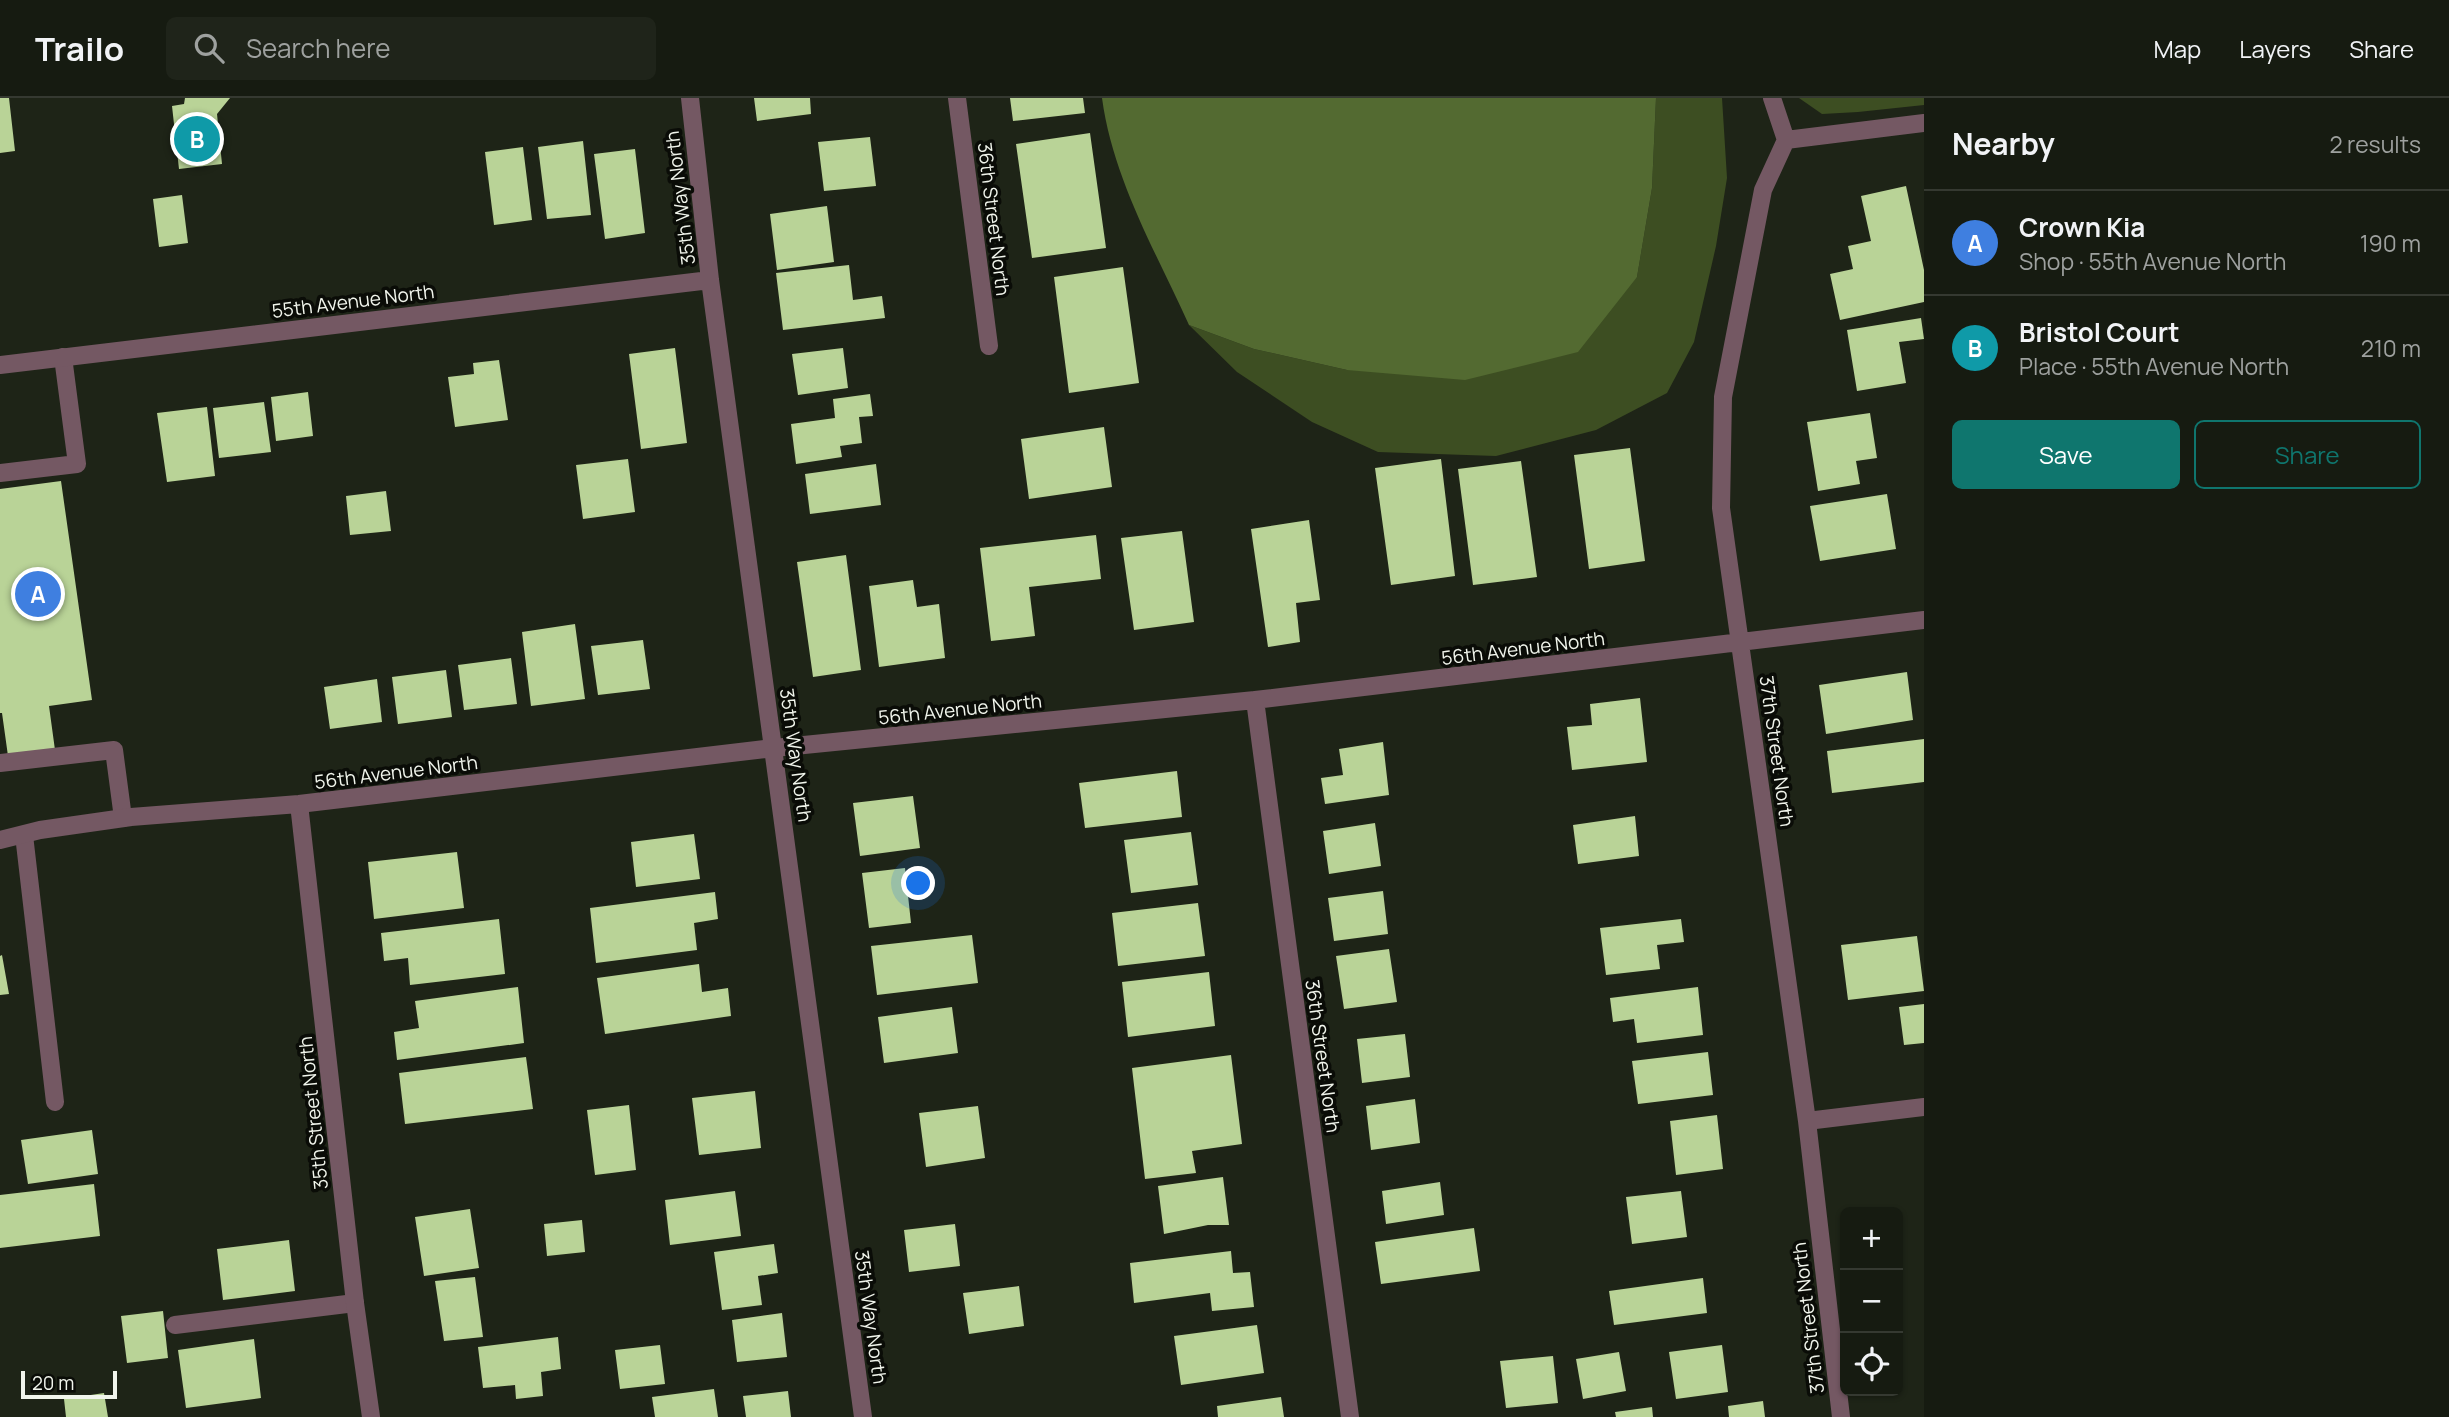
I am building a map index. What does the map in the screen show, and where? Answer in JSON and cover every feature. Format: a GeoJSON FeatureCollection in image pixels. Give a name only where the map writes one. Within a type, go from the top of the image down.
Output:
{"type":"FeatureCollection","features":[{"type":"Feature","properties":{"kind":"street","name":"35th Way North"},"geometry":{"type":"LineString","coordinates":[[690,98],[710,280],[863,1417]]}},
{"type":"Feature","properties":{"kind":"street","name":"36th Street North"},"geometry":{"type":"LineString","coordinates":[[957,98],[989,346]]}},
{"type":"Feature","properties":{"kind":"street"},"geometry":{"type":"LineString","coordinates":[[1772,98],[1786,140],[1924,123]]}},
{"type":"Feature","properties":{"kind":"street","name":"37th Street North"},"geometry":{"type":"LineString","coordinates":[[1786,140],[1763,190],[1723,397],[1721,508],[1807,1121],[1841,1417]]}},
{"type":"Feature","properties":{"kind":"street","name":"55th Avenue North"},"geometry":{"type":"LineString","coordinates":[[0,365],[710,280]]}},
{"type":"Feature","properties":{"kind":"street"},"geometry":{"type":"LineString","coordinates":[[0,473],[77,464],[63,357]]}},
{"type":"Feature","properties":{"kind":"street","name":"56th Avenue North"},"geometry":{"type":"LineString","coordinates":[[0,840],[40,830],[123,818],[299,804],[774,748],[1255,700],[1741,644],[1924,620]]}},
{"type":"Feature","properties":{"kind":"street","name":"36th Street North"},"geometry":{"type":"LineString","coordinates":[[1255,700],[1350,1417]]}},
{"type":"Feature","properties":{"kind":"street"},"geometry":{"type":"LineString","coordinates":[[0,763],[114,750],[123,818]]}},
{"type":"Feature","properties":{"kind":"street","name":"35th Street North"},"geometry":{"type":"LineString","coordinates":[[299,804],[355,1303],[371,1417]]}},
{"type":"Feature","properties":{"kind":"street"},"geometry":{"type":"LineString","coordinates":[[24,835],[55,1102]]}},
{"type":"Feature","properties":{"kind":"street"},"geometry":{"type":"LineString","coordinates":[[1807,1121],[1924,1107]]}},
{"type":"Feature","properties":{"kind":"street"},"geometry":{"type":"LineString","coordinates":[[175,1325],[355,1303]]}},
{"type":"Feature","properties":{"kind":"shaded area"},"geometry":{"type":"Polygon","coordinates":[[[1102,98],[1656,98],[1652,188],[1637,277],[1578,352],[1465,380],[1347,370],[1254,349],[1189,325],[1126,186],[1108,128],[1102,98]]]}},
{"type":"Feature","properties":{"kind":"shaded area"},"geometry":{"type":"Polygon","coordinates":[[[1656,98],[1722,98],[1727,178],[1716,246],[1694,342],[1667,393],[1596,430],[1496,456],[1378,452],[1312,422],[1237,372],[1189,325],[1254,349],[1347,370],[1637,277],[1652,188],[1656,98]]]}},
{"type":"Feature","properties":{"kind":"shaded area"},"geometry":{"type":"Polygon","coordinates":[[[1799,98],[1924,98],[1924,105],[1822,114],[1799,98]]]}},
{"type":"Feature","properties":{"kind":"building"},"geometry":{"type":"Polygon","coordinates":[[[0,98],[9,98],[15,151],[0,153],[0,98]]]}},
{"type":"Feature","properties":{"kind":"building"},"geometry":{"type":"Polygon","coordinates":[[[185,98],[230,98],[217,114],[222,164],[179,169],[172,106],[184,104],[185,98]]]}},
{"type":"Feature","properties":{"kind":"building"},"geometry":{"type":"Polygon","coordinates":[[[754,98],[810,98],[811,114],[757,121],[754,98]]]}},
{"type":"Feature","properties":{"kind":"building"},"geometry":{"type":"Polygon","coordinates":[[[1010,98],[1083,98],[1085,113],[1013,121],[1010,98]]]}},
{"type":"Feature","properties":{"kind":"building"},"geometry":{"type":"Polygon","coordinates":[[[1090,133],[1106,248],[1032,258],[1016,144],[1090,133]]]}},
{"type":"Feature","properties":{"kind":"building"},"geometry":{"type":"Polygon","coordinates":[[[870,137],[876,186],[824,191],[818,142],[870,137]]]}},
{"type":"Feature","properties":{"kind":"building"},"geometry":{"type":"Polygon","coordinates":[[[583,141],[591,215],[547,219],[538,147],[583,141]]]}},
{"type":"Feature","properties":{"kind":"building"},"geometry":{"type":"Polygon","coordinates":[[[523,147],[532,220],[494,225],[485,152],[523,147]]]}},
{"type":"Feature","properties":{"kind":"building"},"geometry":{"type":"Polygon","coordinates":[[[635,149],[645,233],[605,239],[594,154],[635,149]]]}},
{"type":"Feature","properties":{"kind":"building"},"geometry":{"type":"Polygon","coordinates":[[[1906,186],[1924,270],[1924,302],[1840,320],[1830,274],[1853,269],[1848,246],[1871,241],[1861,196],[1906,186]]]}},
{"type":"Feature","properties":{"kind":"building"},"geometry":{"type":"Polygon","coordinates":[[[182,195],[188,243],[159,247],[153,199],[182,195]]]}},
{"type":"Feature","properties":{"kind":"building"},"geometry":{"type":"Polygon","coordinates":[[[827,206],[834,262],[777,270],[770,214],[827,206]]]}},
{"type":"Feature","properties":{"kind":"building"},"geometry":{"type":"Polygon","coordinates":[[[849,265],[853,300],[882,296],[885,318],[783,330],[776,273],[849,265]]]}},
{"type":"Feature","properties":{"kind":"building"},"geometry":{"type":"Polygon","coordinates":[[[1123,267],[1139,383],[1069,393],[1054,277],[1123,267]]]}},
{"type":"Feature","properties":{"kind":"building"},"geometry":{"type":"Polygon","coordinates":[[[1921,318],[1924,339],[1899,342],[1906,383],[1857,391],[1847,330],[1921,318]]]}},
{"type":"Feature","properties":{"kind":"building"},"geometry":{"type":"Polygon","coordinates":[[[675,348],[687,443],[641,449],[629,354],[675,348]]]}},
{"type":"Feature","properties":{"kind":"building"},"geometry":{"type":"Polygon","coordinates":[[[843,348],[848,388],[798,395],[792,354],[843,348]]]}},
{"type":"Feature","properties":{"kind":"building"},"geometry":{"type":"Polygon","coordinates":[[[499,360],[508,420],[455,427],[448,377],[474,374],[473,363],[499,360]]]}},
{"type":"Feature","properties":{"kind":"building"},"geometry":{"type":"Polygon","coordinates":[[[308,392],[313,436],[276,441],[271,397],[308,392]]]}},
{"type":"Feature","properties":{"kind":"building"},"geometry":{"type":"Polygon","coordinates":[[[870,394],[873,416],[859,417],[862,443],[840,446],[842,457],[796,464],[791,424],[835,418],[833,399],[870,394]]]}},
{"type":"Feature","properties":{"kind":"building"},"geometry":{"type":"Polygon","coordinates":[[[264,402],[271,452],[219,458],[213,408],[264,402]]]}},
{"type":"Feature","properties":{"kind":"building"},"geometry":{"type":"Polygon","coordinates":[[[207,407],[215,476],[167,482],[157,413],[207,407]]]}},
{"type":"Feature","properties":{"kind":"building"},"geometry":{"type":"Polygon","coordinates":[[[1870,413],[1877,458],[1856,461],[1860,484],[1818,491],[1807,422],[1870,413]]]}},
{"type":"Feature","properties":{"kind":"building"},"geometry":{"type":"Polygon","coordinates":[[[1104,427],[1112,487],[1029,499],[1021,439],[1104,427]]]}},
{"type":"Feature","properties":{"kind":"building"},"geometry":{"type":"Polygon","coordinates":[[[1630,448],[1645,561],[1589,569],[1574,455],[1630,448]]]}},
{"type":"Feature","properties":{"kind":"building"},"geometry":{"type":"Polygon","coordinates":[[[628,459],[635,512],[583,519],[576,465],[628,459]]]}},
{"type":"Feature","properties":{"kind":"building"},"geometry":{"type":"Polygon","coordinates":[[[1441,459],[1455,576],[1391,585],[1375,468],[1441,459]]]}},
{"type":"Feature","properties":{"kind":"building"},"geometry":{"type":"Polygon","coordinates":[[[1521,461],[1537,577],[1473,585],[1458,469],[1521,461]]]}},
{"type":"Feature","properties":{"kind":"building"},"geometry":{"type":"Polygon","coordinates":[[[876,464],[881,505],[810,514],[805,474],[876,464]]]}},
{"type":"Feature","properties":{"kind":"building"},"geometry":{"type":"Polygon","coordinates":[[[61,481],[92,700],[49,706],[55,750],[8,756],[0,713],[0,489],[61,481]]]}},
{"type":"Feature","properties":{"kind":"building"},"geometry":{"type":"Polygon","coordinates":[[[386,491],[391,531],[350,535],[346,496],[386,491]]]}},
{"type":"Feature","properties":{"kind":"building"},"geometry":{"type":"Polygon","coordinates":[[[1887,494],[1896,549],[1820,561],[1810,506],[1887,494]]]}},
{"type":"Feature","properties":{"kind":"building"},"geometry":{"type":"Polygon","coordinates":[[[1309,520],[1320,600],[1296,603],[1300,642],[1268,647],[1251,529],[1309,520]]]}},
{"type":"Feature","properties":{"kind":"building"},"geometry":{"type":"Polygon","coordinates":[[[1182,531],[1194,622],[1134,630],[1121,538],[1182,531]]]}},
{"type":"Feature","properties":{"kind":"building"},"geometry":{"type":"Polygon","coordinates":[[[1096,535],[1101,579],[1029,587],[1035,636],[991,641],[980,548],[1096,535]]]}},
{"type":"Feature","properties":{"kind":"building"},"geometry":{"type":"Polygon","coordinates":[[[846,555],[861,670],[813,677],[797,562],[846,555]]]}},
{"type":"Feature","properties":{"kind":"building"},"geometry":{"type":"Polygon","coordinates":[[[913,580],[917,607],[939,604],[945,658],[879,667],[869,586],[913,580]]]}},
{"type":"Feature","properties":{"kind":"building"},"geometry":{"type":"Polygon","coordinates":[[[575,624],[585,699],[531,706],[522,632],[575,624]]]}},
{"type":"Feature","properties":{"kind":"building"},"geometry":{"type":"Polygon","coordinates":[[[643,640],[650,689],[598,695],[591,646],[643,640]]]}},
{"type":"Feature","properties":{"kind":"building"},"geometry":{"type":"Polygon","coordinates":[[[511,658],[517,704],[464,710],[458,665],[511,658]]]}},
{"type":"Feature","properties":{"kind":"building"},"geometry":{"type":"Polygon","coordinates":[[[446,670],[452,717],[398,724],[392,677],[446,670]]]}},
{"type":"Feature","properties":{"kind":"building"},"geometry":{"type":"Polygon","coordinates":[[[1907,672],[1913,720],[1826,734],[1819,685],[1907,672]]]}},
{"type":"Feature","properties":{"kind":"building"},"geometry":{"type":"Polygon","coordinates":[[[377,679],[382,722],[330,729],[324,687],[377,679]]]}},
{"type":"Feature","properties":{"kind":"building"},"geometry":{"type":"Polygon","coordinates":[[[1640,698],[1647,762],[1572,770],[1567,727],[1592,725],[1590,704],[1640,698]]]}},
{"type":"Feature","properties":{"kind":"building"},"geometry":{"type":"Polygon","coordinates":[[[1924,739],[1924,782],[1832,793],[1827,751],[1924,739]]]}},
{"type":"Feature","properties":{"kind":"building"},"geometry":{"type":"Polygon","coordinates":[[[1383,742],[1389,795],[1325,804],[1321,778],[1343,775],[1339,749],[1383,742]]]}},
{"type":"Feature","properties":{"kind":"building"},"geometry":{"type":"Polygon","coordinates":[[[1177,771],[1182,817],[1085,828],[1079,783],[1177,771]]]}},
{"type":"Feature","properties":{"kind":"building"},"geometry":{"type":"Polygon","coordinates":[[[913,796],[920,848],[860,856],[853,803],[913,796]]]}},
{"type":"Feature","properties":{"kind":"building"},"geometry":{"type":"Polygon","coordinates":[[[1635,816],[1639,856],[1578,864],[1573,825],[1635,816]]]}},
{"type":"Feature","properties":{"kind":"building"},"geometry":{"type":"Polygon","coordinates":[[[1375,823],[1381,866],[1329,874],[1323,831],[1375,823]]]}},
{"type":"Feature","properties":{"kind":"building"},"geometry":{"type":"Polygon","coordinates":[[[1191,832],[1198,885],[1131,893],[1124,840],[1191,832]]]}},
{"type":"Feature","properties":{"kind":"building"},"geometry":{"type":"Polygon","coordinates":[[[694,834],[700,879],[636,887],[631,842],[694,834]]]}},
{"type":"Feature","properties":{"kind":"building"},"geometry":{"type":"Polygon","coordinates":[[[457,852],[464,908],[374,919],[368,862],[457,852]]]}},
{"type":"Feature","properties":{"kind":"building"},"geometry":{"type":"Polygon","coordinates":[[[905,868],[911,923],[869,928],[862,873],[905,868]]]}},
{"type":"Feature","properties":{"kind":"building"},"geometry":{"type":"Polygon","coordinates":[[[1383,891],[1388,934],[1334,941],[1328,898],[1383,891]]]}},
{"type":"Feature","properties":{"kind":"building"},"geometry":{"type":"Polygon","coordinates":[[[715,892],[718,919],[694,923],[697,950],[596,963],[590,908],[715,892]]]}},
{"type":"Feature","properties":{"kind":"building"},"geometry":{"type":"Polygon","coordinates":[[[1198,903],[1205,956],[1118,966],[1112,913],[1198,903]]]}},
{"type":"Feature","properties":{"kind":"building"},"geometry":{"type":"Polygon","coordinates":[[[499,919],[505,974],[410,985],[408,958],[384,961],[381,933],[499,919]]]}},
{"type":"Feature","properties":{"kind":"building"},"geometry":{"type":"Polygon","coordinates":[[[1681,919],[1684,942],[1657,945],[1660,969],[1606,975],[1600,928],[1681,919]]]}},
{"type":"Feature","properties":{"kind":"building"},"geometry":{"type":"Polygon","coordinates":[[[972,935],[978,983],[877,995],[871,946],[972,935]]]}},
{"type":"Feature","properties":{"kind":"building"},"geometry":{"type":"Polygon","coordinates":[[[1917,936],[1924,991],[1848,1000],[1841,945],[1917,936]]]}},
{"type":"Feature","properties":{"kind":"building"},"geometry":{"type":"Polygon","coordinates":[[[1389,949],[1397,1002],[1344,1009],[1336,956],[1389,949]]]}},
{"type":"Feature","properties":{"kind":"building"},"geometry":{"type":"Polygon","coordinates":[[[2,955],[9,994],[0,995],[0,956],[2,955]]]}},
{"type":"Feature","properties":{"kind":"building"},"geometry":{"type":"Polygon","coordinates":[[[699,964],[702,992],[728,988],[731,1016],[605,1034],[597,978],[699,964]]]}},
{"type":"Feature","properties":{"kind":"building"},"geometry":{"type":"Polygon","coordinates":[[[1209,972],[1215,1026],[1128,1037],[1122,982],[1209,972]]]}},
{"type":"Feature","properties":{"kind":"building"},"geometry":{"type":"Polygon","coordinates":[[[518,987],[524,1043],[397,1060],[394,1032],[419,1028],[415,1001],[518,987]]]}},
{"type":"Feature","properties":{"kind":"building"},"geometry":{"type":"Polygon","coordinates":[[[1698,987],[1703,1035],[1637,1043],[1634,1019],[1613,1022],[1610,998],[1698,987]]]}},
{"type":"Feature","properties":{"kind":"building"},"geometry":{"type":"Polygon","coordinates":[[[1924,1004],[1924,1043],[1904,1045],[1899,1007],[1924,1004]]]}},
{"type":"Feature","properties":{"kind":"building"},"geometry":{"type":"Polygon","coordinates":[[[952,1007],[958,1053],[884,1063],[878,1017],[952,1007]]]}},
{"type":"Feature","properties":{"kind":"building"},"geometry":{"type":"Polygon","coordinates":[[[1405,1034],[1410,1077],[1362,1083],[1357,1039],[1405,1034]]]}},
{"type":"Feature","properties":{"kind":"building"},"geometry":{"type":"Polygon","coordinates":[[[1708,1052],[1713,1095],[1638,1104],[1632,1061],[1708,1052]]]}},
{"type":"Feature","properties":{"kind":"building"},"geometry":{"type":"Polygon","coordinates":[[[1231,1055],[1242,1144],[1192,1151],[1196,1173],[1145,1179],[1132,1068],[1231,1055]]]}},
{"type":"Feature","properties":{"kind":"building"},"geometry":{"type":"Polygon","coordinates":[[[526,1057],[533,1109],[405,1124],[399,1073],[526,1057]]]}},
{"type":"Feature","properties":{"kind":"building"},"geometry":{"type":"Polygon","coordinates":[[[755,1091],[761,1148],[699,1155],[692,1098],[755,1091]]]}},
{"type":"Feature","properties":{"kind":"building"},"geometry":{"type":"Polygon","coordinates":[[[1415,1099],[1420,1143],[1371,1150],[1366,1106],[1415,1099]]]}},
{"type":"Feature","properties":{"kind":"building"},"geometry":{"type":"Polygon","coordinates":[[[629,1105],[636,1170],[595,1175],[587,1110],[629,1105]]]}},
{"type":"Feature","properties":{"kind":"building"},"geometry":{"type":"Polygon","coordinates":[[[978,1106],[985,1158],[926,1167],[919,1113],[978,1106]]]}},
{"type":"Feature","properties":{"kind":"building"},"geometry":{"type":"Polygon","coordinates":[[[1717,1115],[1723,1169],[1676,1175],[1670,1121],[1717,1115]]]}},
{"type":"Feature","properties":{"kind":"building"},"geometry":{"type":"Polygon","coordinates":[[[92,1130],[98,1174],[28,1184],[21,1140],[92,1130]]]}},
{"type":"Feature","properties":{"kind":"building"},"geometry":{"type":"Polygon","coordinates":[[[1223,1177],[1229,1225],[1208,1225],[1164,1234],[1158,1186],[1223,1177]]]}},
{"type":"Feature","properties":{"kind":"building"},"geometry":{"type":"Polygon","coordinates":[[[1440,1182],[1444,1215],[1386,1224],[1382,1191],[1440,1182]]]}},
{"type":"Feature","properties":{"kind":"building"},"geometry":{"type":"Polygon","coordinates":[[[94,1184],[100,1236],[0,1248],[0,1195],[94,1184]]]}},
{"type":"Feature","properties":{"kind":"building"},"geometry":{"type":"Polygon","coordinates":[[[735,1191],[741,1236],[670,1245],[665,1200],[735,1191]]]}},
{"type":"Feature","properties":{"kind":"building"},"geometry":{"type":"Polygon","coordinates":[[[1681,1191],[1687,1237],[1632,1244],[1626,1197],[1681,1191]]]}},
{"type":"Feature","properties":{"kind":"building"},"geometry":{"type":"Polygon","coordinates":[[[470,1209],[479,1268],[424,1276],[415,1217],[470,1209]]]}},
{"type":"Feature","properties":{"kind":"building"},"geometry":{"type":"Polygon","coordinates":[[[582,1220],[585,1252],[547,1256],[544,1224],[582,1220]]]}},
{"type":"Feature","properties":{"kind":"building"},"geometry":{"type":"Polygon","coordinates":[[[955,1224],[960,1266],[909,1272],[904,1230],[955,1224]]]}},
{"type":"Feature","properties":{"kind":"building"},"geometry":{"type":"Polygon","coordinates":[[[1474,1228],[1480,1271],[1381,1284],[1375,1242],[1474,1228]]]}},
{"type":"Feature","properties":{"kind":"building"},"geometry":{"type":"Polygon","coordinates":[[[289,1240],[295,1291],[223,1300],[217,1249],[289,1240]]]}},
{"type":"Feature","properties":{"kind":"building"},"geometry":{"type":"Polygon","coordinates":[[[774,1244],[778,1273],[758,1276],[762,1305],[722,1310],[714,1252],[774,1244]]]}},
{"type":"Feature","properties":{"kind":"building"},"geometry":{"type":"Polygon","coordinates":[[[1231,1251],[1233,1273],[1250,1272],[1254,1307],[1212,1311],[1210,1293],[1134,1303],[1130,1263],[1231,1251]]]}},
{"type":"Feature","properties":{"kind":"building"},"geometry":{"type":"Polygon","coordinates":[[[475,1277],[483,1337],[444,1341],[435,1281],[475,1277]]]}},
{"type":"Feature","properties":{"kind":"building"},"geometry":{"type":"Polygon","coordinates":[[[1703,1278],[1707,1313],[1614,1325],[1609,1291],[1703,1278]]]}},
{"type":"Feature","properties":{"kind":"building"},"geometry":{"type":"Polygon","coordinates":[[[1019,1286],[1024,1326],[969,1334],[963,1293],[1019,1286]]]}},
{"type":"Feature","properties":{"kind":"building"},"geometry":{"type":"Polygon","coordinates":[[[163,1311],[168,1358],[127,1363],[121,1316],[163,1311]]]}},
{"type":"Feature","properties":{"kind":"building"},"geometry":{"type":"Polygon","coordinates":[[[782,1313],[787,1357],[737,1362],[732,1320],[782,1313]]]}},
{"type":"Feature","properties":{"kind":"building"},"geometry":{"type":"Polygon","coordinates":[[[1257,1325],[1264,1373],[1181,1385],[1174,1336],[1257,1325]]]}},
{"type":"Feature","properties":{"kind":"building"},"geometry":{"type":"Polygon","coordinates":[[[558,1337],[561,1369],[541,1372],[543,1396],[516,1399],[515,1385],[483,1388],[478,1347],[558,1337]]]}},
{"type":"Feature","properties":{"kind":"building"},"geometry":{"type":"Polygon","coordinates":[[[254,1339],[261,1398],[186,1408],[178,1350],[254,1339]]]}},
{"type":"Feature","properties":{"kind":"building"},"geometry":{"type":"Polygon","coordinates":[[[660,1345],[665,1384],[620,1389],[615,1350],[660,1345]]]}},
{"type":"Feature","properties":{"kind":"building"},"geometry":{"type":"Polygon","coordinates":[[[1722,1345],[1728,1392],[1676,1399],[1669,1352],[1722,1345]]]}},
{"type":"Feature","properties":{"kind":"building"},"geometry":{"type":"Polygon","coordinates":[[[1619,1352],[1626,1391],[1583,1399],[1576,1359],[1619,1352]]]}},
{"type":"Feature","properties":{"kind":"building"},"geometry":{"type":"Polygon","coordinates":[[[1553,1356],[1558,1403],[1506,1408],[1500,1361],[1553,1356]]]}},
{"type":"Feature","properties":{"kind":"building"},"geometry":{"type":"Polygon","coordinates":[[[714,1389],[718,1417],[655,1417],[652,1397],[714,1389]]]}},
{"type":"Feature","properties":{"kind":"building"},"geometry":{"type":"Polygon","coordinates":[[[788,1391],[791,1417],[746,1417],[743,1396],[788,1391]]]}},
{"type":"Feature","properties":{"kind":"building"},"geometry":{"type":"Polygon","coordinates":[[[104,1393],[108,1417],[66,1417],[64,1399],[104,1393]]]}},
{"type":"Feature","properties":{"kind":"building"},"geometry":{"type":"Polygon","coordinates":[[[1281,1397],[1284,1417],[1218,1417],[1217,1406],[1281,1397]]]}},
{"type":"Feature","properties":{"kind":"building"},"geometry":{"type":"Polygon","coordinates":[[[1763,1401],[1765,1417],[1729,1417],[1728,1406],[1763,1401]]]}},
{"type":"Feature","properties":{"kind":"building"},"geometry":{"type":"Polygon","coordinates":[[[1652,1407],[1653,1417],[1616,1417],[1615,1412],[1652,1407]]]}},
{"type":"Feature","properties":{"kind":"place","name":"Bristol Court"},"geometry":{"type":"Point","coordinates":[197,139]}},
{"type":"Feature","properties":{"kind":"place","name":"Crown Kia"},"geometry":{"type":"Point","coordinates":[38,594]}}]}
